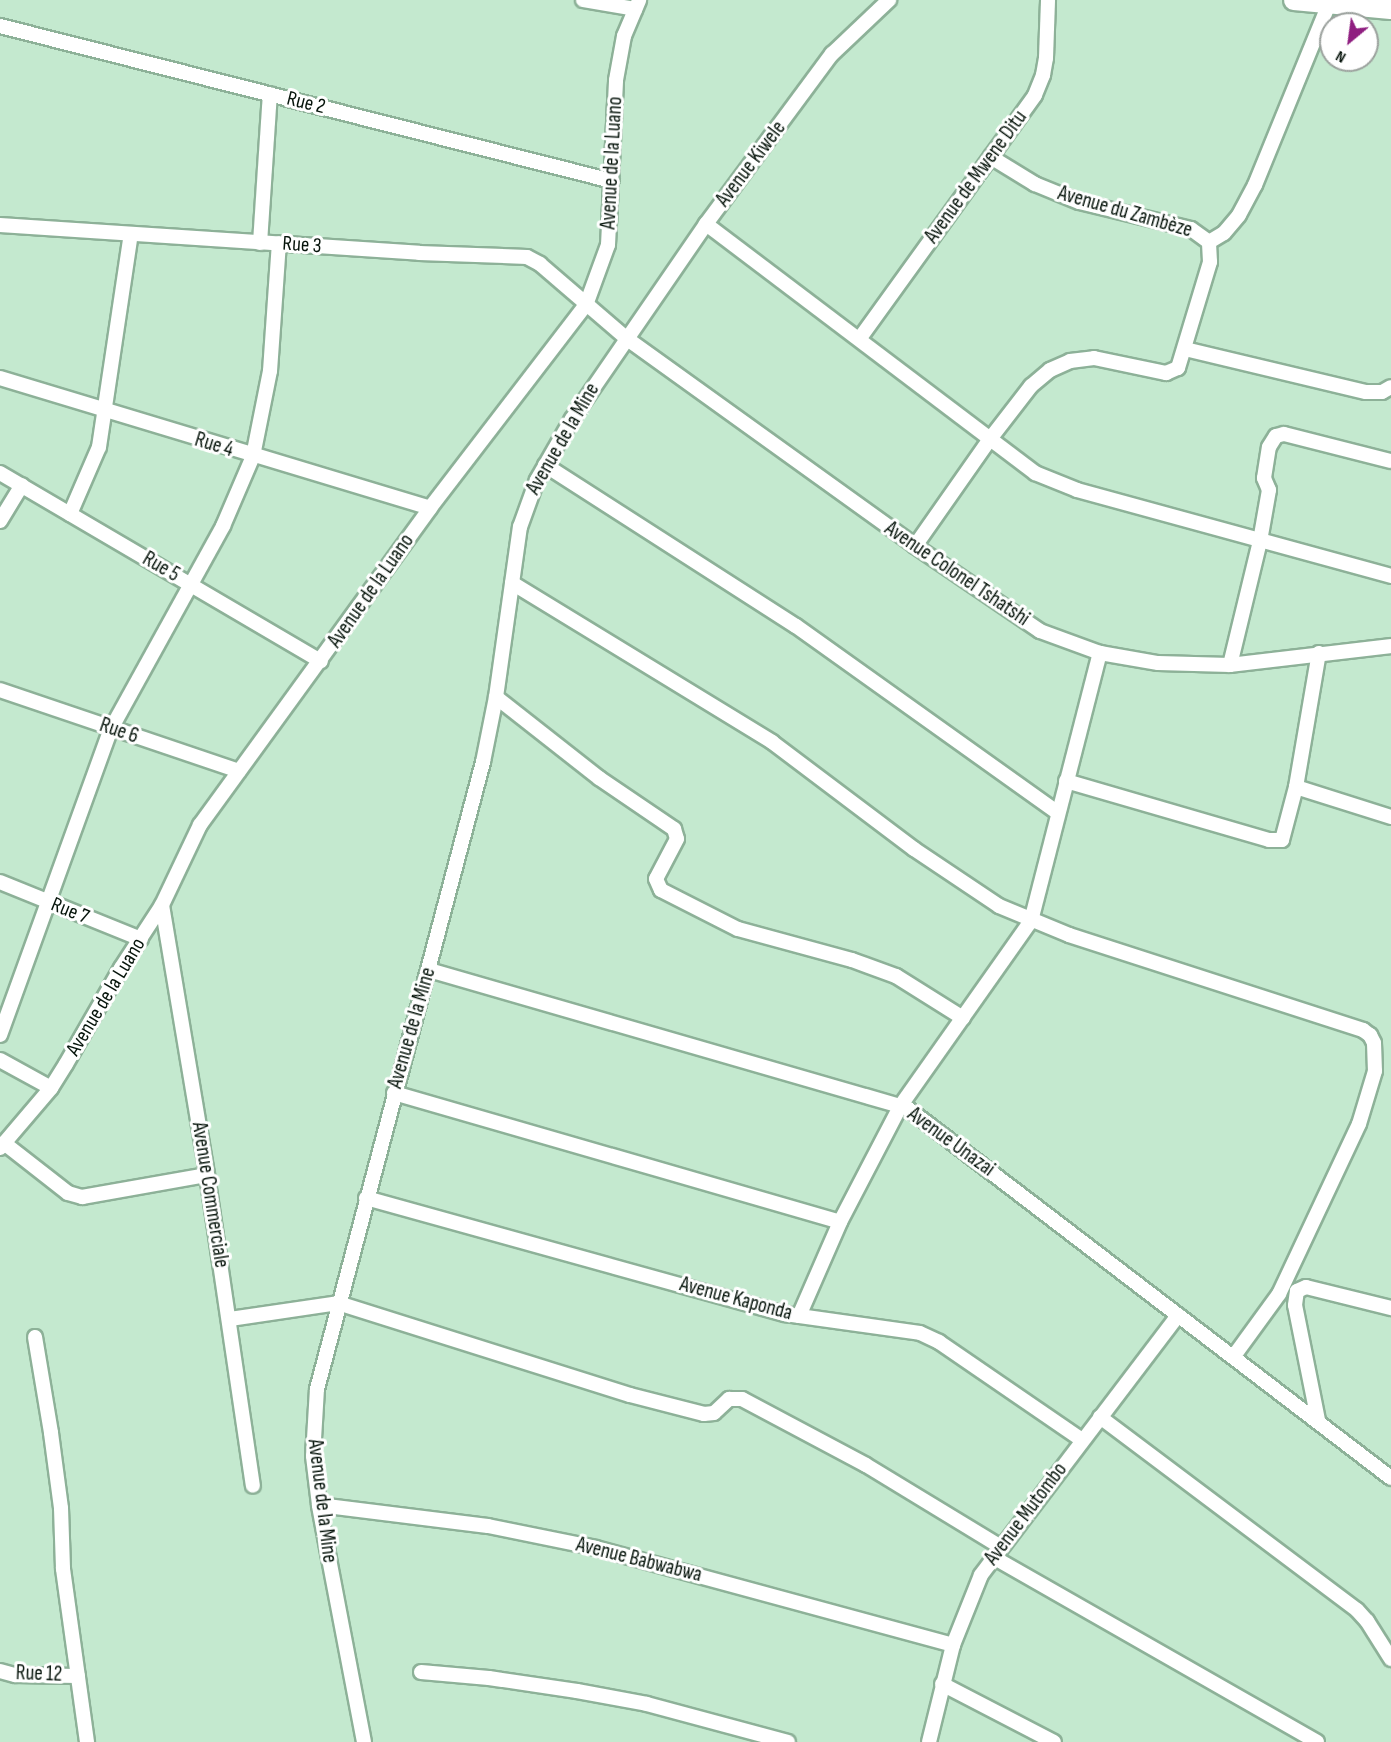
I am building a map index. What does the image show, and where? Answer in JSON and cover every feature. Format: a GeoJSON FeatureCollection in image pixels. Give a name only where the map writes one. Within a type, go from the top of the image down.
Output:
{"type":"FeatureCollection","features":[{"type":"Feature","properties":{"kind":"street"},"geometry":{"type":"LineString","coordinates":[[584,0],[637,5]]}},
{"type":"Feature","properties":{"kind":"street","name":"Avenue Kiwele"},"geometry":{"type":"LineString","coordinates":[[626,338],[706,224],[832,54],[889,0]]}},
{"type":"Feature","properties":{"kind":"street","name":"Avenue de Mwene Ditu"},"geometry":{"type":"LineString","coordinates":[[860,338],[991,157],[1040,85],[1046,58],[1048,0]]}},
{"type":"Feature","properties":{"kind":"street"},"geometry":{"type":"LineString","coordinates":[[1294,0],[1391,9]]}},
{"type":"Feature","properties":{"kind":"street"},"geometry":{"type":"LineString","coordinates":[[1209,242],[1224,232],[1239,215],[1255,185],[1329,4]]}},
{"type":"Feature","properties":{"kind":"street","name":"Avenue de la Luano"},"geometry":{"type":"LineString","coordinates":[[2,1146],[51,1088],[121,968],[162,905],[195,834],[430,508],[586,305],[608,245],[616,80],[624,36],[637,5]]}},
{"type":"Feature","properties":{"kind":"street","name":"Rue 2"},"geometry":{"type":"LineString","coordinates":[[0,26],[612,181]]}},
{"type":"Feature","properties":{"kind":"street"},"geometry":{"type":"LineString","coordinates":[[260,243],[270,94]]}},
{"type":"Feature","properties":{"kind":"street","name":"Avenue du Zambèze"},"geometry":{"type":"LineString","coordinates":[[915,546],[990,439],[1031,386],[1059,364],[1094,358],[1171,373],[1178,368],[1210,262],[1209,242],[1191,229],[1079,202],[1035,184],[991,157]]}},
{"type":"Feature","properties":{"kind":"street"},"geometry":{"type":"LineString","coordinates":[[706,224],[860,338],[1035,473],[1061,484],[1391,576]]}},
{"type":"Feature","properties":{"kind":"street","name":"Rue 3"},"geometry":{"type":"LineString","coordinates":[[0,225],[260,243],[527,257],[540,264],[586,305]]}},
{"type":"Feature","properties":{"kind":"street"},"geometry":{"type":"LineString","coordinates":[[70,514],[94,464],[106,412],[131,234]]}},
{"type":"Feature","properties":{"kind":"street"},"geometry":{"type":"LineString","coordinates":[[0,1035],[111,729],[234,505],[253,456],[270,371],[279,243]]}},
{"type":"Feature","properties":{"kind":"street","name":"Avenue Colonel Tshatshi"},"geometry":{"type":"LineString","coordinates":[[586,305],[626,338],[915,546],[1040,630],[1100,653],[1158,663],[1230,665],[1391,646]]}},
{"type":"Feature","properties":{"kind":"street","name":"Avenue de la Mine"},"geometry":{"type":"LineString","coordinates":[[364,1742],[319,1505],[313,1456],[315,1409],[322,1367],[483,762],[496,697],[520,527],[530,496],[545,465],[587,394],[626,338]]}},
{"type":"Feature","properties":{"kind":"street"},"geometry":{"type":"LineString","coordinates":[[1185,349],[1366,392],[1382,392],[1391,387]]}},
{"type":"Feature","properties":{"kind":"street","name":"Rue 4"},"geometry":{"type":"LineString","coordinates":[[0,378],[106,412],[430,508]]}},
{"type":"Feature","properties":{"kind":"street"},"geometry":{"type":"LineString","coordinates":[[1230,665],[1260,541],[1269,490],[1264,478],[1269,447],[1276,436],[1284,434],[1391,461]]}},
{"type":"Feature","properties":{"kind":"street"},"geometry":{"type":"LineString","coordinates":[[545,465],[796,626],[1058,813]]}},
{"type":"Feature","properties":{"kind":"street","name":"Rue 5"},"geometry":{"type":"LineString","coordinates":[[0,473],[321,661]]}},
{"type":"Feature","properties":{"kind":"street"},"geometry":{"type":"LineString","coordinates":[[0,521],[22,485]]}},
{"type":"Feature","properties":{"kind":"street"},"geometry":{"type":"LineString","coordinates":[[512,583],[772,742],[914,849],[999,906],[1031,921],[1363,1030],[1373,1039],[1375,1071],[1359,1124],[1279,1294],[1234,1356]]}},
{"type":"Feature","properties":{"kind":"street"},"geometry":{"type":"LineString","coordinates":[[799,1316],[840,1222],[901,1105],[1031,921],[1100,653]]}},
{"type":"Feature","properties":{"kind":"street"},"geometry":{"type":"LineString","coordinates":[[1066,781],[1274,841],[1282,840],[1285,836],[1296,787],[1320,653]]}},
{"type":"Feature","properties":{"kind":"street","name":"Rue 6"},"geometry":{"type":"LineString","coordinates":[[0,690],[239,771]]}},
{"type":"Feature","properties":{"kind":"street"},"geometry":{"type":"LineString","coordinates":[[496,697],[599,777],[674,830],[677,839],[657,879],[661,890],[738,929],[852,960],[896,976],[963,1018]]}},
{"type":"Feature","properties":{"kind":"street"},"geometry":{"type":"LineString","coordinates":[[1296,787],[1391,817]]}},
{"type":"Feature","properties":{"kind":"street","name":"Rue 7"},"geometry":{"type":"LineString","coordinates":[[0,882],[141,939]]}},
{"type":"Feature","properties":{"kind":"street","name":"Avenue Commerciale"},"geometry":{"type":"LineString","coordinates":[[162,905],[230,1319],[253,1486]]}},
{"type":"Feature","properties":{"kind":"street","name":"Avenue Unazai"},"geometry":{"type":"LineString","coordinates":[[429,970],[901,1105],[925,1119],[1391,1478]]}},
{"type":"Feature","properties":{"kind":"street"},"geometry":{"type":"LineString","coordinates":[[0,1060],[51,1088]]}},
{"type":"Feature","properties":{"kind":"street"},"geometry":{"type":"LineString","coordinates":[[394,1093],[840,1222]]}},
{"type":"Feature","properties":{"kind":"street"},"geometry":{"type":"LineString","coordinates":[[2,1146],[68,1193],[82,1197],[207,1175]]}},
{"type":"Feature","properties":{"kind":"street","name":"Avenue Kaponda"},"geometry":{"type":"LineString","coordinates":[[366,1198],[799,1316],[896,1328],[930,1337],[1082,1440]]}},
{"type":"Feature","properties":{"kind":"street"},"geometry":{"type":"LineString","coordinates":[[1318,1420],[1295,1305],[1297,1291],[1306,1287],[1391,1308]]}},
{"type":"Feature","properties":{"kind":"street"},"geometry":{"type":"LineString","coordinates":[[230,1319],[338,1303],[630,1395],[704,1414],[714,1413],[729,1399],[742,1399],[866,1465],[997,1552],[1317,1742]]}},
{"type":"Feature","properties":{"kind":"street","name":"Avenue Mutombo"},"geometry":{"type":"LineString","coordinates":[[929,1742],[953,1645],[973,1590],[997,1552],[1179,1315]]}},
{"type":"Feature","properties":{"kind":"street"},"geometry":{"type":"LineString","coordinates":[[35,1336],[61,1508],[63,1569],[87,1742]]}},
{"type":"Feature","properties":{"kind":"street"},"geometry":{"type":"LineString","coordinates":[[1100,1417],[1357,1610],[1367,1621],[1391,1659]]}},
{"type":"Feature","properties":{"kind":"street","name":"Avenue Babwabwa"},"geometry":{"type":"LineString","coordinates":[[319,1505],[488,1526],[596,1548],[953,1645]]}},
{"type":"Feature","properties":{"kind":"street","name":"Rue 12"},"geometry":{"type":"LineString","coordinates":[[0,1671],[15,1675],[78,1676]]}},
{"type":"Feature","properties":{"kind":"street"},"geometry":{"type":"LineString","coordinates":[[421,1672],[489,1678],[647,1704],[788,1742]]}},
{"type":"Feature","properties":{"kind":"street"},"geometry":{"type":"LineString","coordinates":[[942,1684],[1054,1742]]}}]}
